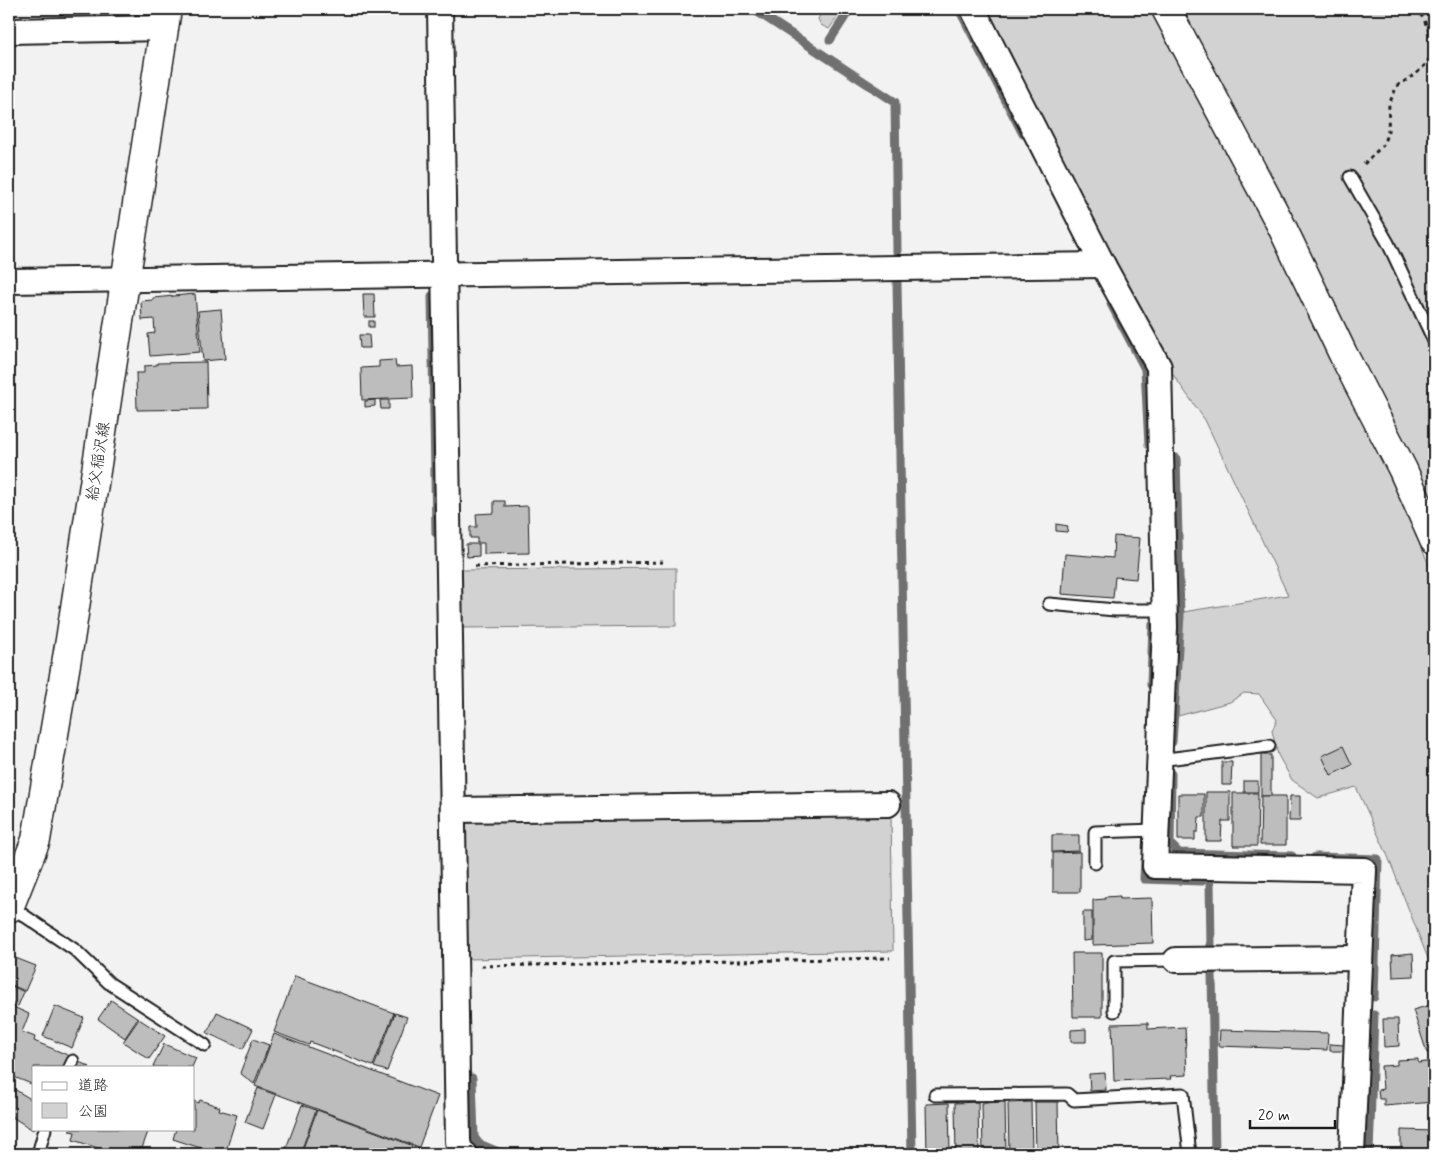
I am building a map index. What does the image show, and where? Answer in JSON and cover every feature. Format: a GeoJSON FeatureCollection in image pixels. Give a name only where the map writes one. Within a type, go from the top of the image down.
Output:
{"type":"FeatureCollection","features":[{"type":"Feature","properties":{"kind":"main road"},"geometry":{"type":"LineString","coordinates":[[1166,9],[1281,225],[1343,354],[1404,470],[1434,540]]}},
{"type":"Feature","properties":{"kind":"main road","name":"給父稲沢線"},"geometry":{"type":"LineString","coordinates":[[9,906],[36,840],[70,640],[165,19]]}},
{"type":"Feature","properties":{"kind":"street"},"geometry":{"type":"LineString","coordinates":[[440,9],[458,1141],[460,1150],[465,1154]]}},
{"type":"Feature","properties":{"kind":"street"},"geometry":{"type":"LineString","coordinates":[[973,9],[1103,265],[1159,367],[1164,610],[1155,866],[1364,870],[1352,1154]]}},
{"type":"Feature","properties":{"kind":"street"},"geometry":{"type":"LineString","coordinates":[[9,32],[165,19]]}},
{"type":"Feature","properties":{"kind":"street"},"geometry":{"type":"LineString","coordinates":[[9,281],[1103,265]]}},
{"type":"Feature","properties":{"kind":"street"},"geometry":{"type":"LineString","coordinates":[[453,810],[888,804]]}},
{"type":"Feature","properties":{"kind":"street"},"geometry":{"type":"LineString","coordinates":[[1176,960],[1360,958]]}},
{"type":"Feature","properties":{"kind":"lane"},"geometry":{"type":"LineString","coordinates":[[1350,177],[1388,243],[1434,341]]}},
{"type":"Feature","properties":{"kind":"lane"},"geometry":{"type":"LineString","coordinates":[[1050,604],[1115,610],[1164,610]]}},
{"type":"Feature","properties":{"kind":"lane"},"geometry":{"type":"LineString","coordinates":[[1160,760],[1269,746]]}},
{"type":"Feature","properties":{"kind":"lane"},"geometry":{"type":"LineString","coordinates":[[1095,862],[1096,832],[1156,830]]}},
{"type":"Feature","properties":{"kind":"lane"},"geometry":{"type":"LineString","coordinates":[[9,906],[75,950],[109,983],[205,1045]]}},
{"type":"Feature","properties":{"kind":"lane"},"geometry":{"type":"LineString","coordinates":[[1114,1011],[1114,961],[1176,960]]}},
{"type":"Feature","properties":{"kind":"lane"},"geometry":{"type":"LineString","coordinates":[[935,1095],[1067,1094],[1074,1100],[1183,1094],[1190,1154]]}},
{"type":"Feature","properties":{"kind":"lane"},"geometry":{"type":"LineString","coordinates":[[38,1154],[45,1130]]}},
{"type":"Feature","properties":{"kind":"path"},"geometry":{"type":"LineString","coordinates":[[1350,177],[1383,145],[1388,131],[1389,104],[1392,93],[1397,86],[1425,66],[1434,52],[1430,35],[1417,9]]}},
{"type":"Feature","properties":{"kind":"path"},"geometry":{"type":"LineString","coordinates":[[449,566],[667,562]]}},
{"type":"Feature","properties":{"kind":"path"},"geometry":{"type":"LineString","coordinates":[[456,966],[890,958]]}},
{"type":"Feature","properties":{"kind":"green space"},"geometry":{"type":"Polygon","coordinates":[[[823,9],[843,9],[829,29],[821,25],[818,19],[823,9]]]}},
{"type":"Feature","properties":{"kind":"green space"},"geometry":{"type":"Polygon","coordinates":[[[984,9],[1150,9],[1263,222],[1382,460],[1434,576],[1434,974],[1387,854],[1356,787],[1318,798],[1292,780],[1278,755],[1272,731],[1277,720],[1259,694],[1244,693],[1230,702],[1178,716],[1183,612],[1288,595],[1205,420],[1162,359],[984,9]]]}},
{"type":"Feature","properties":{"kind":"green space"},"geometry":{"type":"Polygon","coordinates":[[[1182,9],[1434,9],[1434,509],[1296,228],[1182,9]]]}},
{"type":"Feature","properties":{"kind":"green space"},"geometry":{"type":"Polygon","coordinates":[[[676,568],[676,626],[459,628],[459,575],[463,570],[676,568]]]}},
{"type":"Feature","properties":{"kind":"green space"},"geometry":{"type":"Polygon","coordinates":[[[891,814],[893,951],[466,959],[463,828],[469,819],[891,814]]]}},
{"type":"Feature","properties":{"kind":"building"},"geometry":{"type":"Polygon","coordinates":[[[195,294],[200,352],[150,356],[148,334],[155,333],[154,319],[142,320],[141,301],[195,294]]]}},
{"type":"Feature","properties":{"kind":"building"},"geometry":{"type":"Polygon","coordinates":[[[363,294],[374,294],[375,317],[364,317],[363,294]]]}},
{"type":"Feature","properties":{"kind":"building"},"geometry":{"type":"Polygon","coordinates":[[[221,309],[225,359],[203,361],[198,311],[221,309]]]}},
{"type":"Feature","properties":{"kind":"building"},"geometry":{"type":"Polygon","coordinates":[[[369,321],[374,321],[374,327],[369,327],[369,321]]]}},
{"type":"Feature","properties":{"kind":"building"},"geometry":{"type":"Polygon","coordinates":[[[359,335],[369,335],[370,348],[360,348],[359,335]]]}},
{"type":"Feature","properties":{"kind":"building"},"geometry":{"type":"Polygon","coordinates":[[[395,360],[396,367],[412,366],[413,398],[362,400],[361,368],[379,367],[379,361],[395,360]]]}},
{"type":"Feature","properties":{"kind":"building"},"geometry":{"type":"Polygon","coordinates":[[[206,362],[207,409],[137,410],[136,373],[144,373],[144,366],[157,365],[157,363],[206,362]]]}},
{"type":"Feature","properties":{"kind":"building"},"geometry":{"type":"Polygon","coordinates":[[[375,400],[375,406],[365,407],[365,401],[375,400]]]}},
{"type":"Feature","properties":{"kind":"building"},"geometry":{"type":"Polygon","coordinates":[[[380,400],[389,400],[389,409],[381,409],[380,400]]]}},
{"type":"Feature","properties":{"kind":"building"},"geometry":{"type":"Polygon","coordinates":[[[494,501],[505,501],[505,507],[528,506],[529,553],[484,554],[484,543],[477,543],[477,538],[470,538],[470,527],[477,527],[476,514],[494,513],[494,501]]]}},
{"type":"Feature","properties":{"kind":"building"},"geometry":{"type":"Polygon","coordinates":[[[1056,524],[1068,526],[1067,532],[1056,531],[1056,524]]]}},
{"type":"Feature","properties":{"kind":"building"},"geometry":{"type":"Polygon","coordinates":[[[1114,536],[1140,538],[1136,579],[1115,577],[1113,598],[1062,594],[1065,554],[1113,558],[1114,536]]]}},
{"type":"Feature","properties":{"kind":"building"},"geometry":{"type":"Polygon","coordinates":[[[466,544],[479,544],[479,556],[467,557],[466,544]]]}},
{"type":"Feature","properties":{"kind":"building"},"geometry":{"type":"Polygon","coordinates":[[[1343,746],[1352,765],[1331,775],[1322,756],[1343,746]]]}},
{"type":"Feature","properties":{"kind":"building"},"geometry":{"type":"Polygon","coordinates":[[[1261,755],[1271,755],[1271,796],[1261,796],[1261,755]]]}},
{"type":"Feature","properties":{"kind":"building"},"geometry":{"type":"Polygon","coordinates":[[[1222,762],[1232,762],[1231,785],[1222,785],[1222,762]]]}},
{"type":"Feature","properties":{"kind":"building"},"geometry":{"type":"Polygon","coordinates":[[[1244,781],[1258,781],[1258,792],[1244,792],[1244,781]]]}},
{"type":"Feature","properties":{"kind":"building"},"geometry":{"type":"Polygon","coordinates":[[[1206,792],[1230,792],[1230,821],[1222,821],[1221,841],[1206,841],[1206,792]]]}},
{"type":"Feature","properties":{"kind":"building"},"geometry":{"type":"Polygon","coordinates":[[[1233,793],[1258,793],[1257,846],[1233,846],[1233,793]]]}},
{"type":"Feature","properties":{"kind":"building"},"geometry":{"type":"Polygon","coordinates":[[[1178,794],[1204,794],[1204,817],[1199,817],[1198,832],[1195,832],[1195,840],[1178,840],[1178,794]]]}},
{"type":"Feature","properties":{"kind":"building"},"geometry":{"type":"Polygon","coordinates":[[[1261,796],[1286,796],[1286,845],[1260,845],[1261,796]]]}},
{"type":"Feature","properties":{"kind":"building"},"geometry":{"type":"Polygon","coordinates":[[[1290,796],[1300,796],[1300,821],[1289,821],[1290,796]]]}},
{"type":"Feature","properties":{"kind":"building"},"geometry":{"type":"Polygon","coordinates":[[[1052,835],[1079,835],[1079,851],[1052,852],[1052,835]]]}},
{"type":"Feature","properties":{"kind":"building"},"geometry":{"type":"Polygon","coordinates":[[[1080,852],[1080,892],[1053,892],[1053,853],[1080,852]]]}},
{"type":"Feature","properties":{"kind":"building"},"geometry":{"type":"Polygon","coordinates":[[[1120,896],[1120,899],[1152,898],[1153,943],[1093,945],[1093,900],[1120,896]]]}},
{"type":"Feature","properties":{"kind":"building"},"geometry":{"type":"Polygon","coordinates":[[[1083,912],[1092,912],[1092,940],[1083,941],[1083,912]]]}},
{"type":"Feature","properties":{"kind":"building"},"geometry":{"type":"Polygon","coordinates":[[[1072,953],[1102,953],[1102,1017],[1073,1017],[1072,953]]]}},
{"type":"Feature","properties":{"kind":"building"},"geometry":{"type":"Polygon","coordinates":[[[1413,953],[1414,976],[1393,977],[1392,955],[1413,953]]]}},
{"type":"Feature","properties":{"kind":"building"},"geometry":{"type":"Polygon","coordinates":[[[13,957],[36,966],[25,991],[9,984],[9,968],[13,957]]]}},
{"type":"Feature","properties":{"kind":"building"},"geometry":{"type":"Polygon","coordinates":[[[295,976],[394,1013],[373,1066],[310,1042],[309,1045],[274,1032],[295,976]]]}},
{"type":"Feature","properties":{"kind":"building"},"geometry":{"type":"Polygon","coordinates":[[[12,986],[24,992],[18,1006],[9,1002],[9,993],[12,986]]]}},
{"type":"Feature","properties":{"kind":"building"},"geometry":{"type":"Polygon","coordinates":[[[111,1000],[138,1018],[125,1038],[98,1019],[111,1000]]]}},
{"type":"Feature","properties":{"kind":"building"},"geometry":{"type":"Polygon","coordinates":[[[1434,1004],[1434,1051],[1427,1053],[1413,1010],[1434,1004]]]}},
{"type":"Feature","properties":{"kind":"building"},"geometry":{"type":"Polygon","coordinates":[[[9,1005],[29,1014],[22,1032],[35,1037],[34,1041],[70,1056],[65,1066],[32,1066],[32,1084],[9,1075],[9,1005]]]}},
{"type":"Feature","properties":{"kind":"building"},"geometry":{"type":"Polygon","coordinates":[[[55,1006],[84,1018],[72,1048],[43,1036],[55,1006]]]}},
{"type":"Feature","properties":{"kind":"building"},"geometry":{"type":"Polygon","coordinates":[[[217,1012],[253,1029],[243,1049],[207,1033],[217,1012]]]}},
{"type":"Feature","properties":{"kind":"building"},"geometry":{"type":"Polygon","coordinates":[[[395,1013],[407,1017],[387,1071],[374,1067],[395,1013]]]}},
{"type":"Feature","properties":{"kind":"building"},"geometry":{"type":"Polygon","coordinates":[[[139,1019],[165,1036],[149,1059],[123,1042],[139,1019]]]}},
{"type":"Feature","properties":{"kind":"building"},"geometry":{"type":"Polygon","coordinates":[[[1383,1019],[1398,1019],[1399,1046],[1384,1047],[1383,1019]]]}},
{"type":"Feature","properties":{"kind":"building"},"geometry":{"type":"Polygon","coordinates":[[[1148,1023],[1148,1029],[1185,1027],[1187,1075],[1170,1076],[1171,1079],[1114,1081],[1112,1024],[1148,1023]]]}},
{"type":"Feature","properties":{"kind":"building"},"geometry":{"type":"Polygon","coordinates":[[[1086,1029],[1086,1042],[1071,1042],[1071,1030],[1086,1029]]]}},
{"type":"Feature","properties":{"kind":"building"},"geometry":{"type":"Polygon","coordinates":[[[1220,1030],[1328,1033],[1327,1050],[1219,1046],[1220,1030]]]}},
{"type":"Feature","properties":{"kind":"building"},"geometry":{"type":"Polygon","coordinates":[[[274,1034],[438,1096],[419,1147],[255,1086],[274,1034]]]}},
{"type":"Feature","properties":{"kind":"building"},"geometry":{"type":"Polygon","coordinates":[[[253,1039],[269,1045],[254,1084],[240,1073],[253,1039]]]}},
{"type":"Feature","properties":{"kind":"building"},"geometry":{"type":"Polygon","coordinates":[[[164,1044],[196,1058],[192,1066],[153,1066],[164,1044]]]}},
{"type":"Feature","properties":{"kind":"building"},"geometry":{"type":"Polygon","coordinates":[[[1330,1044],[1344,1045],[1344,1051],[1330,1051],[1330,1044]]]}},
{"type":"Feature","properties":{"kind":"building"},"geometry":{"type":"Polygon","coordinates":[[[1418,1059],[1418,1063],[1434,1061],[1434,1102],[1384,1106],[1384,1099],[1379,1099],[1378,1090],[1383,1089],[1381,1066],[1397,1065],[1397,1060],[1418,1059]]]}},
{"type":"Feature","properties":{"kind":"building"},"geometry":{"type":"Polygon","coordinates":[[[77,1061],[88,1066],[75,1066],[77,1061]]]}},
{"type":"Feature","properties":{"kind":"building"},"geometry":{"type":"Polygon","coordinates":[[[1105,1073],[1106,1090],[1090,1091],[1089,1074],[1105,1073]]]}},
{"type":"Feature","properties":{"kind":"building"},"geometry":{"type":"Polygon","coordinates":[[[9,1082],[15,1085],[9,1095],[9,1082]]]}},
{"type":"Feature","properties":{"kind":"building"},"geometry":{"type":"Polygon","coordinates":[[[258,1088],[276,1095],[263,1129],[245,1122],[258,1088]]]}},
{"type":"Feature","properties":{"kind":"building"},"geometry":{"type":"Polygon","coordinates":[[[14,1089],[32,1100],[32,1129],[9,1115],[9,1098],[14,1089]]]}},
{"type":"Feature","properties":{"kind":"building"},"geometry":{"type":"Polygon","coordinates":[[[200,1100],[220,1107],[219,1110],[237,1115],[225,1154],[219,1154],[173,1139],[176,1130],[195,1130],[195,1102],[198,1103],[200,1100]]]}},
{"type":"Feature","properties":{"kind":"building"},"geometry":{"type":"Polygon","coordinates":[[[978,1102],[979,1154],[956,1154],[955,1103],[978,1102]]]}},
{"type":"Feature","properties":{"kind":"building"},"geometry":{"type":"Polygon","coordinates":[[[1005,1102],[1006,1154],[983,1154],[982,1103],[1005,1102]]]}},
{"type":"Feature","properties":{"kind":"building"},"geometry":{"type":"Polygon","coordinates":[[[1031,1102],[1032,1154],[1009,1154],[1008,1103],[1031,1102]]]}},
{"type":"Feature","properties":{"kind":"building"},"geometry":{"type":"Polygon","coordinates":[[[1035,1102],[1058,1102],[1059,1154],[1036,1154],[1035,1102]]]}},
{"type":"Feature","properties":{"kind":"building"},"geometry":{"type":"Polygon","coordinates":[[[949,1103],[950,1154],[927,1154],[926,1104],[949,1103]]]}},
{"type":"Feature","properties":{"kind":"building"},"geometry":{"type":"Polygon","coordinates":[[[302,1105],[316,1110],[300,1154],[284,1154],[302,1105]]]}},
{"type":"Feature","properties":{"kind":"building"},"geometry":{"type":"Polygon","coordinates":[[[317,1110],[427,1151],[426,1154],[301,1154],[317,1110]]]}},
{"type":"Feature","properties":{"kind":"building"},"geometry":{"type":"Polygon","coordinates":[[[149,1130],[140,1154],[117,1154],[73,1140],[75,1132],[69,1131],[149,1130]]]}},
{"type":"Feature","properties":{"kind":"building"},"geometry":{"type":"Polygon","coordinates":[[[1401,1130],[1434,1131],[1434,1154],[1401,1154],[1401,1130]]]}},
{"type":"Feature","properties":{"kind":"waterway"},"geometry":{"type":"LineString","coordinates":[[753,9],[895,102],[897,252]]}},
{"type":"Feature","properties":{"kind":"waterway"},"geometry":{"type":"LineString","coordinates":[[830,40],[850,9]]}},
{"type":"Feature","properties":{"kind":"waterway"},"geometry":{"type":"LineString","coordinates":[[959,9],[975,40]]}},
{"type":"Feature","properties":{"kind":"waterway"},"geometry":{"type":"LineString","coordinates":[[978,47],[1023,134]]}},
{"type":"Feature","properties":{"kind":"waterway"},"geometry":{"type":"LineString","coordinates":[[897,282],[912,1154]]}},
{"type":"Feature","properties":{"kind":"waterway"},"geometry":{"type":"LineString","coordinates":[[432,296],[436,533]]}},
{"type":"Feature","properties":{"kind":"waterway"},"geometry":{"type":"LineString","coordinates":[[1111,304],[1145,369],[1149,445]]}},
{"type":"Feature","properties":{"kind":"waterway"},"geometry":{"type":"LineString","coordinates":[[1172,742],[1180,616],[1176,458]]}},
{"type":"Feature","properties":{"kind":"waterway"},"geometry":{"type":"LineString","coordinates":[[1151,685],[1153,624]]}},
{"type":"Feature","properties":{"kind":"waterway"},"geometry":{"type":"LineString","coordinates":[[1171,774],[1170,844],[1179,853],[1292,856]]}},
{"type":"Feature","properties":{"kind":"waterway"},"geometry":{"type":"LineString","coordinates":[[1315,857],[1378,859],[1374,997]]}},
{"type":"Feature","properties":{"kind":"waterway"},"geometry":{"type":"LineString","coordinates":[[1145,860],[1144,879],[1202,881]]}},
{"type":"Feature","properties":{"kind":"waterway"},"geometry":{"type":"LineString","coordinates":[[1210,881],[1211,946]]}},
{"type":"Feature","properties":{"kind":"waterway"},"geometry":{"type":"LineString","coordinates":[[1212,972],[1215,1154]]}},
{"type":"Feature","properties":{"kind":"waterway"},"geometry":{"type":"LineString","coordinates":[[1369,1154],[1374,1015]]}},
{"type":"Feature","properties":{"kind":"waterway"},"geometry":{"type":"LineString","coordinates":[[472,1078],[474,1137],[479,1144],[503,1154]]}}]}
